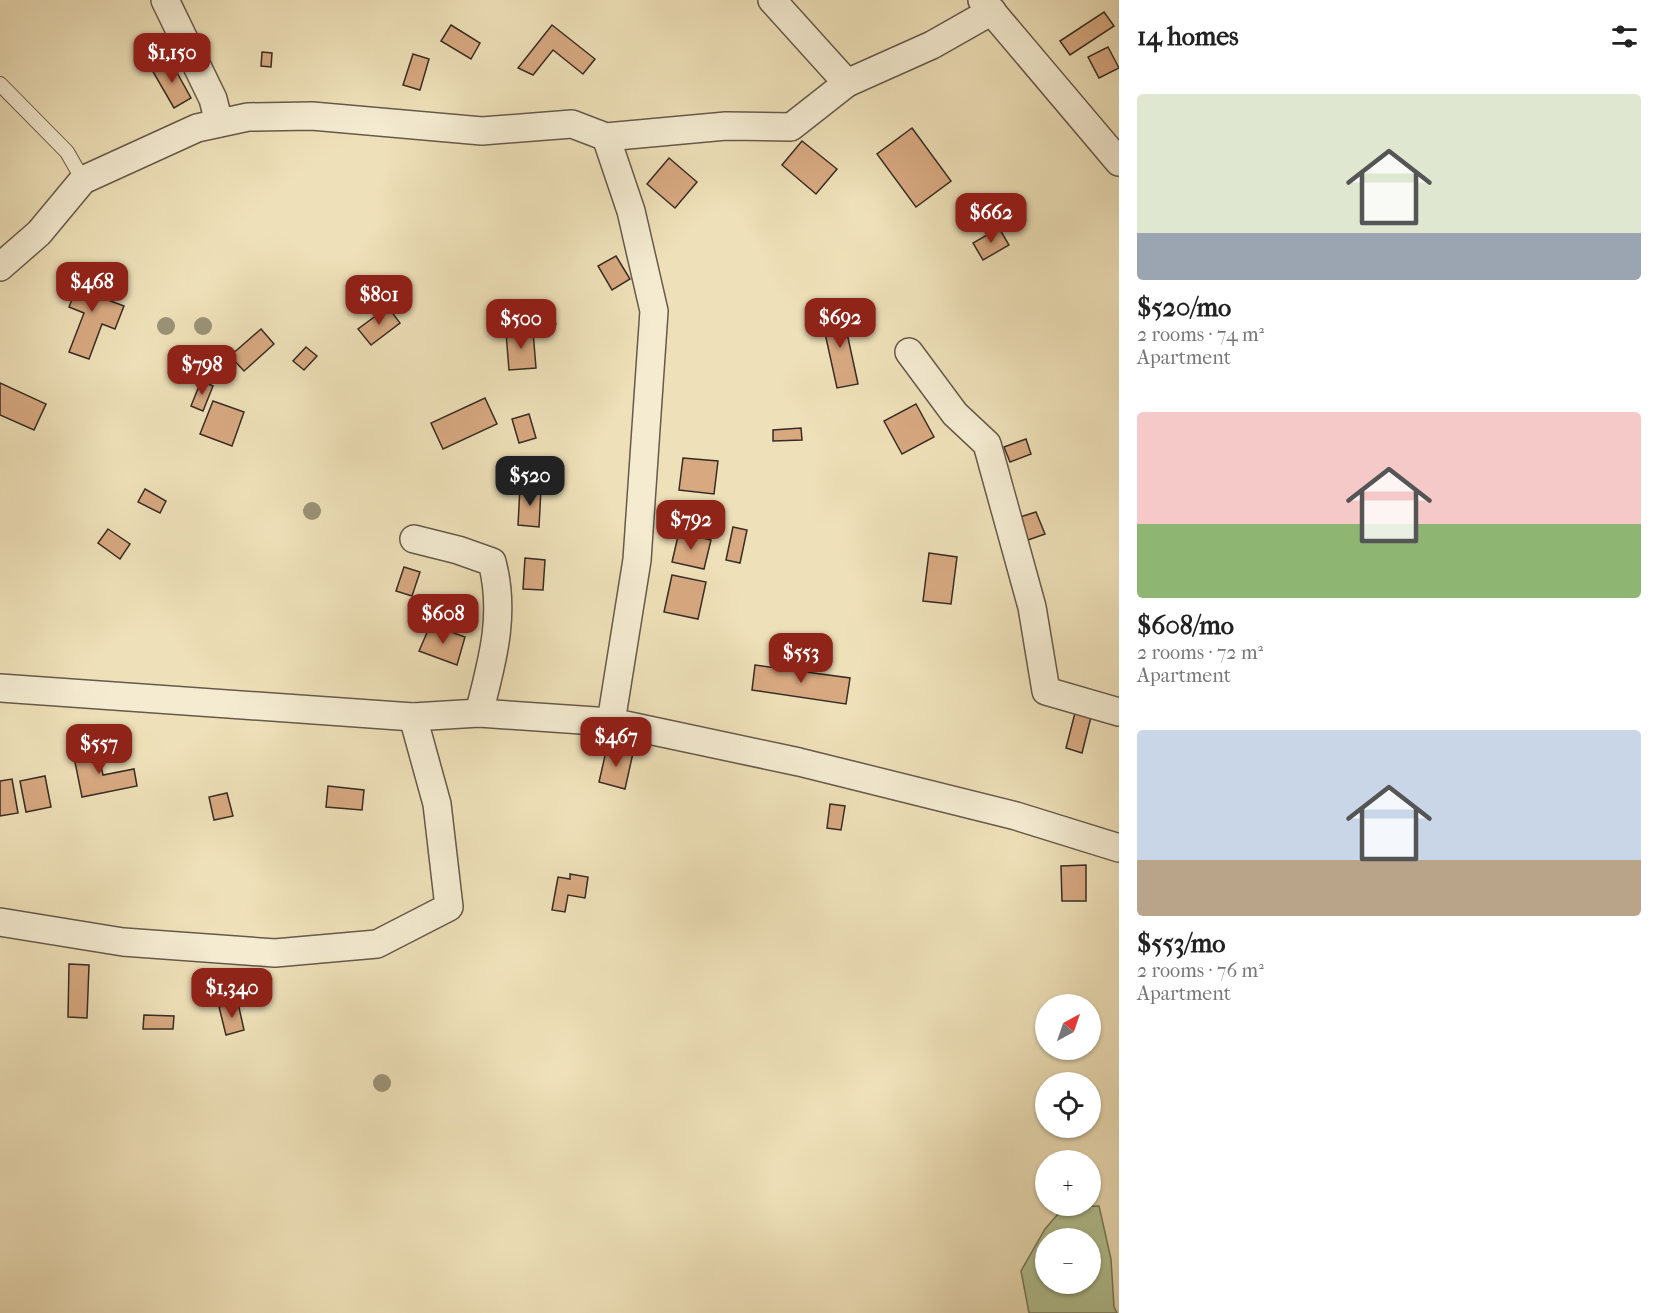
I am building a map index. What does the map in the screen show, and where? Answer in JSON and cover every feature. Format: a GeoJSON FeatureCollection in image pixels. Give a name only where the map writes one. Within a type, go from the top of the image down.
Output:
{"type":"FeatureCollection","features":[{"type":"Feature","properties":{"kind":"street"},"geometry":{"type":"LineString","coordinates":[[165,0],[213,99],[219,123]]}},
{"type":"Feature","properties":{"kind":"street"},"geometry":{"type":"LineString","coordinates":[[772,0],[847,82]]}},
{"type":"Feature","properties":{"kind":"street"},"geometry":{"type":"LineString","coordinates":[[0,267],[39,232],[83,180],[197,128],[248,117],[312,116],[482,130],[572,124],[606,137],[726,126],[791,127],[847,82],[932,45],[987,6],[1119,162]]}},
{"type":"Feature","properties":{"kind":"street"},"geometry":{"type":"LineString","coordinates":[[606,137],[631,211],[654,311],[637,560],[611,722]]}},
{"type":"Feature","properties":{"kind":"street"},"geometry":{"type":"LineString","coordinates":[[909,352],[955,414],[987,444],[1032,607],[1046,691],[1119,712]]}},
{"type":"Feature","properties":{"kind":"street"},"geometry":{"type":"LineString","coordinates":[[414,539],[458,550],[492,562],[498,586],[496,645],[479,713]]}},
{"type":"Feature","properties":{"kind":"street"},"geometry":{"type":"LineString","coordinates":[[0,688],[413,717],[479,713],[611,722],[810,764],[1016,816],[1119,848]]}},
{"type":"Feature","properties":{"kind":"street"},"geometry":{"type":"LineString","coordinates":[[0,922],[123,942],[275,953],[377,944],[448,907],[437,804],[413,717]]}},
{"type":"Feature","properties":{"kind":"lane"},"geometry":{"type":"LineString","coordinates":[[0,84],[67,152],[83,180]]}},
{"type":"Feature","properties":{"kind":"green space"},"geometry":{"type":"Polygon","coordinates":[[[1101,1215],[1111,1259],[1114,1307],[1117,1313],[1029,1313],[1021,1271],[1035,1246],[1035,1294],[1101,1294],[1101,1228],[1046,1228],[1056,1216],[1101,1215]]]}},
{"type":"Feature","properties":{"kind":"building"},"geometry":{"type":"Polygon","coordinates":[[[1104,12],[1114,26],[1070,55],[1060,41],[1104,12]]]}},
{"type":"Feature","properties":{"kind":"building"},"geometry":{"type":"Polygon","coordinates":[[[451,25],[480,43],[471,59],[441,41],[451,25]]]}},
{"type":"Feature","properties":{"kind":"building"},"geometry":{"type":"Polygon","coordinates":[[[552,25],[595,59],[583,74],[553,50],[533,75],[518,68],[552,25]]]}},
{"type":"Feature","properties":{"kind":"building"},"geometry":{"type":"Polygon","coordinates":[[[1108,47],[1119,68],[1099,78],[1088,57],[1108,47]]]}},
{"type":"Feature","properties":{"kind":"building"},"geometry":{"type":"Polygon","coordinates":[[[262,52],[272,53],[271,67],[261,66],[262,52]]]}},
{"type":"Feature","properties":{"kind":"building"},"geometry":{"type":"Polygon","coordinates":[[[413,54],[429,59],[420,90],[403,85],[413,54]]]}},
{"type":"Feature","properties":{"kind":"building"},"geometry":{"type":"Polygon","coordinates":[[[170,60],[191,98],[174,108],[152,70],[170,60]]]}},
{"type":"Feature","properties":{"kind":"building"},"geometry":{"type":"Polygon","coordinates":[[[912,128],[951,181],[916,207],[877,154],[912,128]]]}},
{"type":"Feature","properties":{"kind":"building"},"geometry":{"type":"Polygon","coordinates":[[[802,141],[837,169],[816,194],[782,165],[802,141]]]}},
{"type":"Feature","properties":{"kind":"building"},"geometry":{"type":"Polygon","coordinates":[[[669,158],[697,182],[675,208],[647,184],[669,158]]]}},
{"type":"Feature","properties":{"kind":"building"},"geometry":{"type":"Polygon","coordinates":[[[999,228],[1009,245],[983,260],[973,243],[999,228]]]}},
{"type":"Feature","properties":{"kind":"building"},"geometry":{"type":"Polygon","coordinates":[[[616,256],[630,279],[612,290],[598,266],[616,256]]]}},
{"type":"Feature","properties":{"kind":"building"},"geometry":{"type":"Polygon","coordinates":[[[84,268],[105,276],[97,296],[124,306],[115,329],[102,324],[89,359],[69,352],[84,313],[69,307],[84,268]]]}},
{"type":"Feature","properties":{"kind":"building"},"geometry":{"type":"Polygon","coordinates":[[[548,305],[556,324],[536,332],[528,314],[548,305]]]}},
{"type":"Feature","properties":{"kind":"building"},"geometry":{"type":"Polygon","coordinates":[[[388,307],[400,323],[371,345],[358,329],[388,307]]]}},
{"type":"Feature","properties":{"kind":"building"},"geometry":{"type":"Polygon","coordinates":[[[842,310],[858,384],[837,388],[821,315],[842,310]]]}},
{"type":"Feature","properties":{"kind":"building"},"geometry":{"type":"Polygon","coordinates":[[[261,329],[274,344],[244,371],[230,356],[261,329]]]}},
{"type":"Feature","properties":{"kind":"building"},"geometry":{"type":"Polygon","coordinates":[[[533,331],[536,368],[509,370],[506,333],[533,331]]]}},
{"type":"Feature","properties":{"kind":"building"},"geometry":{"type":"Polygon","coordinates":[[[306,347],[317,356],[304,370],[293,361],[306,347]]]}},
{"type":"Feature","properties":{"kind":"building"},"geometry":{"type":"Polygon","coordinates":[[[201,381],[213,386],[203,411],[191,406],[201,381]]]}},
{"type":"Feature","properties":{"kind":"building"},"geometry":{"type":"Polygon","coordinates":[[[0,383],[46,404],[34,430],[0,415],[0,383]]]}},
{"type":"Feature","properties":{"kind":"building"},"geometry":{"type":"Polygon","coordinates":[[[485,398],[497,424],[443,449],[431,423],[485,398]]]}},
{"type":"Feature","properties":{"kind":"building"},"geometry":{"type":"Polygon","coordinates":[[[213,401],[244,412],[232,446],[200,434],[213,401]]]}},
{"type":"Feature","properties":{"kind":"building"},"geometry":{"type":"Polygon","coordinates":[[[916,404],[934,437],[902,454],[884,421],[916,404]]]}},
{"type":"Feature","properties":{"kind":"building"},"geometry":{"type":"Polygon","coordinates":[[[529,414],[536,438],[519,443],[512,419],[529,414]]]}},
{"type":"Feature","properties":{"kind":"building"},"geometry":{"type":"Polygon","coordinates":[[[801,428],[802,440],[773,441],[773,430],[801,428]]]}},
{"type":"Feature","properties":{"kind":"building"},"geometry":{"type":"Polygon","coordinates":[[[1026,439],[1031,454],[1010,462],[1004,447],[1026,439]]]}},
{"type":"Feature","properties":{"kind":"building"},"geometry":{"type":"Polygon","coordinates":[[[683,458],[718,461],[714,494],[679,490],[683,458]]]}},
{"type":"Feature","properties":{"kind":"building"},"geometry":{"type":"Polygon","coordinates":[[[520,487],[541,489],[539,527],[518,525],[520,487]]]}},
{"type":"Feature","properties":{"kind":"building"},"geometry":{"type":"Polygon","coordinates":[[[145,489],[166,501],[160,513],[138,502],[145,489]]]}},
{"type":"Feature","properties":{"kind":"building"},"geometry":{"type":"Polygon","coordinates":[[[1036,512],[1045,534],[1028,540],[1020,517],[1036,512]]]}},
{"type":"Feature","properties":{"kind":"building"},"geometry":{"type":"Polygon","coordinates":[[[733,527],[747,530],[740,563],[726,560],[733,527]]]}},
{"type":"Feature","properties":{"kind":"building"},"geometry":{"type":"Polygon","coordinates":[[[108,529],[130,544],[120,559],[98,543],[108,529]]]}},
{"type":"Feature","properties":{"kind":"building"},"geometry":{"type":"Polygon","coordinates":[[[679,532],[711,540],[704,569],[672,562],[679,532]]]}},
{"type":"Feature","properties":{"kind":"building"},"geometry":{"type":"Polygon","coordinates":[[[929,553],[957,557],[951,604],[923,601],[929,553]]]}},
{"type":"Feature","properties":{"kind":"building"},"geometry":{"type":"Polygon","coordinates":[[[525,558],[545,560],[543,590],[523,589],[525,558]]]}},
{"type":"Feature","properties":{"kind":"building"},"geometry":{"type":"Polygon","coordinates":[[[404,567],[420,572],[412,596],[396,591],[404,567]]]}},
{"type":"Feature","properties":{"kind":"building"},"geometry":{"type":"Polygon","coordinates":[[[672,575],[706,582],[698,619],[664,612],[672,575]]]}},
{"type":"Feature","properties":{"kind":"building"},"geometry":{"type":"Polygon","coordinates":[[[429,628],[439,631],[440,628],[465,637],[457,665],[419,651],[429,628]]]}},
{"type":"Feature","properties":{"kind":"building"},"geometry":{"type":"Polygon","coordinates":[[[755,665],[850,678],[846,704],[752,690],[755,665]]]}},
{"type":"Feature","properties":{"kind":"building"},"geometry":{"type":"Polygon","coordinates":[[[1076,709],[1092,713],[1082,753],[1066,748],[1076,709]]]}},
{"type":"Feature","properties":{"kind":"building"},"geometry":{"type":"Polygon","coordinates":[[[97,747],[103,775],[134,769],[137,786],[82,797],[73,752],[97,747]]]}},
{"type":"Feature","properties":{"kind":"building"},"geometry":{"type":"Polygon","coordinates":[[[607,747],[633,753],[625,789],[599,782],[607,747]]]}},
{"type":"Feature","properties":{"kind":"building"},"geometry":{"type":"Polygon","coordinates":[[[45,776],[51,807],[26,812],[20,781],[45,776]]]}},
{"type":"Feature","properties":{"kind":"building"},"geometry":{"type":"Polygon","coordinates":[[[12,779],[18,813],[0,816],[0,781],[12,779]]]}},
{"type":"Feature","properties":{"kind":"building"},"geometry":{"type":"Polygon","coordinates":[[[328,786],[364,790],[362,810],[326,807],[328,786]]]}},
{"type":"Feature","properties":{"kind":"building"},"geometry":{"type":"Polygon","coordinates":[[[227,793],[233,816],[214,820],[209,797],[227,793]]]}},
{"type":"Feature","properties":{"kind":"building"},"geometry":{"type":"Polygon","coordinates":[[[830,804],[845,806],[841,830],[827,828],[830,804]]]}},
{"type":"Feature","properties":{"kind":"building"},"geometry":{"type":"Polygon","coordinates":[[[1086,865],[1086,901],[1062,901],[1061,866],[1086,865]]]}},
{"type":"Feature","properties":{"kind":"building"},"geometry":{"type":"Polygon","coordinates":[[[570,874],[588,877],[585,898],[568,895],[565,912],[552,910],[558,877],[570,879],[570,874]]]}},
{"type":"Feature","properties":{"kind":"building"},"geometry":{"type":"Polygon","coordinates":[[[69,964],[89,965],[87,1018],[68,1017],[69,964]]]}},
{"type":"Feature","properties":{"kind":"building"},"geometry":{"type":"Polygon","coordinates":[[[238,1003],[244,1030],[226,1035],[219,1007],[238,1003]]]}},
{"type":"Feature","properties":{"kind":"building"},"geometry":{"type":"Polygon","coordinates":[[[144,1015],[174,1016],[173,1029],[143,1029],[144,1015]]]}}]}
